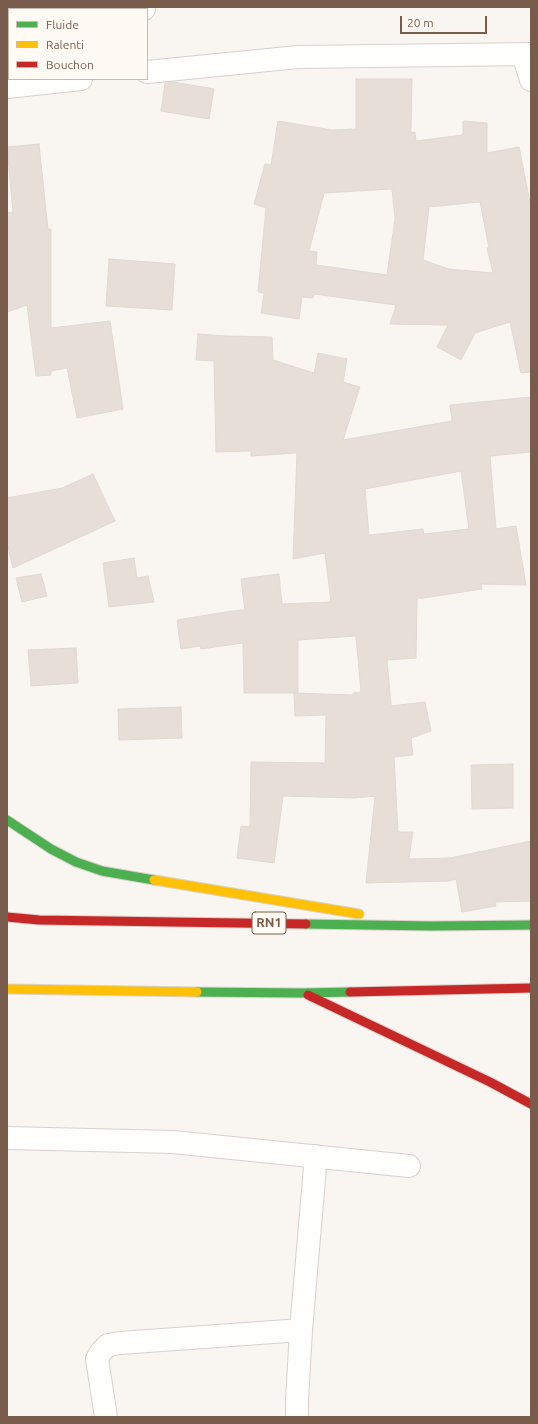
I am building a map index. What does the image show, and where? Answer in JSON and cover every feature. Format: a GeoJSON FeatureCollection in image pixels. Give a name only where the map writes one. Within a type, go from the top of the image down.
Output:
{"type":"FeatureCollection","features":[{"type":"Feature","properties":{"kind":"highway"},"geometry":{"type":"LineString","coordinates":[[7,820],[51,850],[76,862],[102,871],[431,926]]}},
{"type":"Feature","properties":{"kind":"highway","name":"RN1"},"geometry":{"type":"LineString","coordinates":[[7,917],[39,920],[431,926],[531,926]]}},
{"type":"Feature","properties":{"kind":"highway"},"geometry":{"type":"LineString","coordinates":[[7,989],[303,993],[531,988]]}},
{"type":"Feature","properties":{"kind":"highway"},"geometry":{"type":"LineString","coordinates":[[303,993],[490,1082],[531,1104]]}},
{"type":"Feature","properties":{"kind":"street"},"geometry":{"type":"LineString","coordinates":[[148,72],[298,57],[527,54],[531,80]]}},
{"type":"Feature","properties":{"kind":"street"},"geometry":{"type":"LineString","coordinates":[[7,87],[72,80]]}},
{"type":"Feature","properties":{"kind":"street"},"geometry":{"type":"LineString","coordinates":[[7,1138],[173,1142],[409,1166]]}},
{"type":"Feature","properties":{"kind":"street"},"geometry":{"type":"LineString","coordinates":[[297,1417],[300,1330],[316,1156]]}},
{"type":"Feature","properties":{"kind":"street"},"geometry":{"type":"LineString","coordinates":[[106,1417],[97,1359],[108,1345],[300,1330]]}},
{"type":"Feature","properties":{"kind":"building"},"geometry":{"type":"Polygon","coordinates":[[[356,79],[412,79],[411,133],[415,132],[416,141],[463,135],[463,121],[487,123],[487,153],[519,147],[531,208],[531,372],[521,373],[510,322],[475,333],[461,360],[437,347],[448,325],[390,324],[396,305],[314,294],[313,298],[302,297],[299,319],[261,313],[264,293],[258,292],[266,208],[254,204],[265,164],[271,165],[278,121],[332,130],[356,129],[356,79]],[[392,189],[324,193],[309,251],[317,252],[316,265],[387,275],[395,219],[392,189]],[[480,202],[429,207],[423,260],[449,269],[493,273],[487,248],[489,248],[480,202]]]}},
{"type":"Feature","properties":{"kind":"building"},"geometry":{"type":"Polygon","coordinates":[[[173,82],[214,89],[209,119],[161,111],[165,83],[173,82]]]}},
{"type":"Feature","properties":{"kind":"building"},"geometry":{"type":"Polygon","coordinates":[[[39,144],[48,229],[51,229],[51,328],[110,321],[123,409],[77,418],[67,368],[51,371],[51,375],[36,376],[27,305],[7,312],[7,213],[13,212],[7,147],[39,144]]]}},
{"type":"Feature","properties":{"kind":"building"},"geometry":{"type":"Polygon","coordinates":[[[109,259],[175,264],[172,310],[106,306],[109,259]]]}},
{"type":"Feature","properties":{"kind":"building"},"geometry":{"type":"Polygon","coordinates":[[[198,334],[272,337],[273,360],[314,373],[318,353],[347,359],[343,382],[360,387],[343,440],[452,421],[450,405],[531,397],[531,452],[490,456],[496,529],[516,526],[526,585],[481,584],[482,589],[417,599],[416,658],[387,660],[391,706],[425,702],[431,731],[411,738],[413,755],[394,757],[398,832],[413,832],[409,859],[450,858],[531,841],[531,901],[495,902],[496,906],[462,912],[456,879],[449,881],[366,883],[375,796],[355,798],[283,796],[274,863],[237,858],[241,826],[250,827],[251,762],[325,763],[326,715],[295,716],[294,693],[244,693],[243,643],[201,649],[200,646],[181,649],[177,620],[245,610],[241,579],[279,574],[282,604],[331,602],[325,553],[293,559],[297,453],[251,456],[251,451],[216,452],[214,361],[196,360],[198,334]],[[461,471],[365,489],[369,535],[423,529],[424,534],[469,529],[461,471]],[[356,636],[298,640],[298,693],[294,693],[353,695],[353,693],[361,692],[356,636]]]}},
{"type":"Feature","properties":{"kind":"building"},"geometry":{"type":"Polygon","coordinates":[[[93,474],[115,521],[13,568],[7,543],[7,498],[62,488],[93,474]]]}},
{"type":"Feature","properties":{"kind":"building"},"geometry":{"type":"Polygon","coordinates":[[[134,558],[137,578],[148,576],[154,602],[109,607],[103,563],[134,558]]]}},
{"type":"Feature","properties":{"kind":"building"},"geometry":{"type":"Polygon","coordinates":[[[41,574],[47,596],[22,602],[16,578],[41,574]]]}},
{"type":"Feature","properties":{"kind":"building"},"geometry":{"type":"Polygon","coordinates":[[[76,648],[78,683],[31,686],[28,650],[76,648]]]}},
{"type":"Feature","properties":{"kind":"building"},"geometry":{"type":"Polygon","coordinates":[[[181,707],[182,738],[119,740],[118,709],[181,707]]]}},
{"type":"Feature","properties":{"kind":"building"},"geometry":{"type":"Polygon","coordinates":[[[513,764],[513,808],[472,809],[471,765],[513,764]]]}},
{"type":"Feature","properties":{"kind":"traffic: fast"},"geometry":{"type":"LineString","coordinates":[[7,820],[51,849],[76,862],[102,871],[154,880]]}},
{"type":"Feature","properties":{"kind":"traffic: fast"},"geometry":{"type":"LineString","coordinates":[[306,924],[431,926],[531,925]]}},
{"type":"Feature","properties":{"kind":"traffic: fast"},"geometry":{"type":"LineString","coordinates":[[197,992],[350,992]]}},
{"type":"Feature","properties":{"kind":"traffic: slow"},"geometry":{"type":"LineString","coordinates":[[154,880],[359,914]]}},
{"type":"Feature","properties":{"kind":"traffic: slow"},"geometry":{"type":"LineString","coordinates":[[7,989],[197,992]]}},
{"type":"Feature","properties":{"kind":"traffic: jam"},"geometry":{"type":"LineString","coordinates":[[7,917],[39,920],[306,924]]}},
{"type":"Feature","properties":{"kind":"traffic: jam"},"geometry":{"type":"LineString","coordinates":[[350,992],[531,988]]}},
{"type":"Feature","properties":{"kind":"traffic: jam"},"geometry":{"type":"LineString","coordinates":[[308,995],[490,1082],[531,1104]]}}]}
